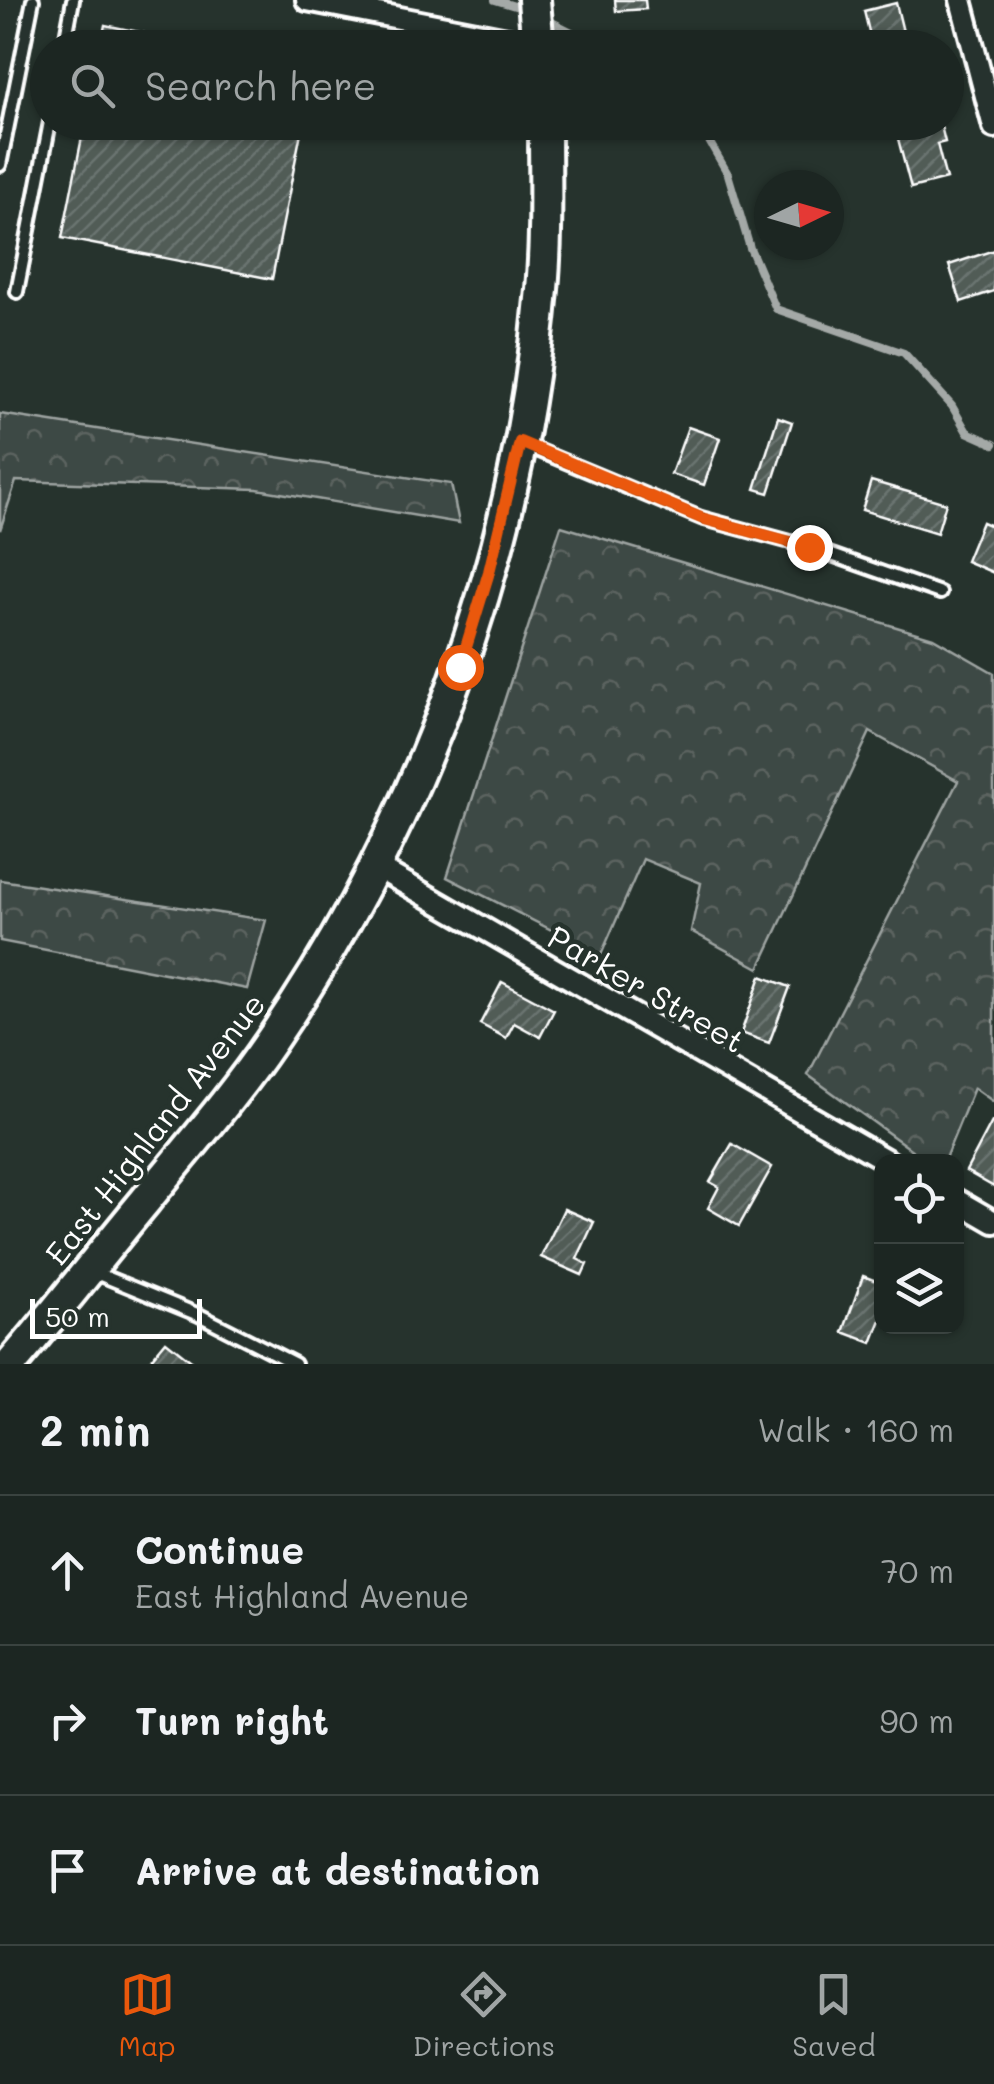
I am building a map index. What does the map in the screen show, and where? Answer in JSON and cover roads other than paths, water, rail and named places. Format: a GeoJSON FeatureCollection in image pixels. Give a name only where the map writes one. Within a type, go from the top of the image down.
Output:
{"type":"FeatureCollection","features":[{"type":"Feature","properties":{"kind":"street"},"geometry":{"type":"LineString","coordinates":[[307,0],[458,30]]}},
{"type":"Feature","properties":{"kind":"street"},"geometry":{"type":"LineString","coordinates":[[534,0],[537,30]]}},
{"type":"Feature","properties":{"kind":"street"},"geometry":{"type":"LineString","coordinates":[[961,0],[988,86],[994,127]]}},
{"type":"Feature","properties":{"kind":"street","name":"East Highland Avenue"},"geometry":{"type":"LineString","coordinates":[[10,1364],[222,1107],[272,1040],[375,866],[408,802],[460,667],[489,572],[520,442],[542,286],[545,140]]}},
{"type":"Feature","properties":{"kind":"street","name":"Parker Street"},"geometry":{"type":"LineString","coordinates":[[375,866],[875,1154]]}},
{"type":"Feature","properties":{"kind":"street"},"geometry":{"type":"LineString","coordinates":[[964,1205],[994,1222]]}},
{"type":"Feature","properties":{"kind":"lane"},"geometry":{"type":"LineString","coordinates":[[0,165],[34,0]]}},
{"type":"Feature","properties":{"kind":"lane"},"geometry":{"type":"LineString","coordinates":[[68,30],[74,0]]}},
{"type":"Feature","properties":{"kind":"lane"},"geometry":{"type":"LineString","coordinates":[[17,292],[47,140]]}},
{"type":"Feature","properties":{"kind":"lane"},"geometry":{"type":"LineString","coordinates":[[520,442],[701,518],[809,547],[940,593]]}},
{"type":"Feature","properties":{"kind":"lane"},"geometry":{"type":"LineString","coordinates":[[88,1270],[198,1315],[294,1364]]}},
{"type":"Feature","properties":{"kind":"waterway"},"geometry":{"type":"LineString","coordinates":[[495,0],[528,10]]}},
{"type":"Feature","properties":{"kind":"waterway"},"geometry":{"type":"LineString","coordinates":[[550,21],[568,30]]}},
{"type":"Feature","properties":{"kind":"waterway"},"geometry":{"type":"LineString","coordinates":[[708,140],[728,174],[750,248],[776,309],[904,353],[952,406],[967,432],[994,444]]}}]}
